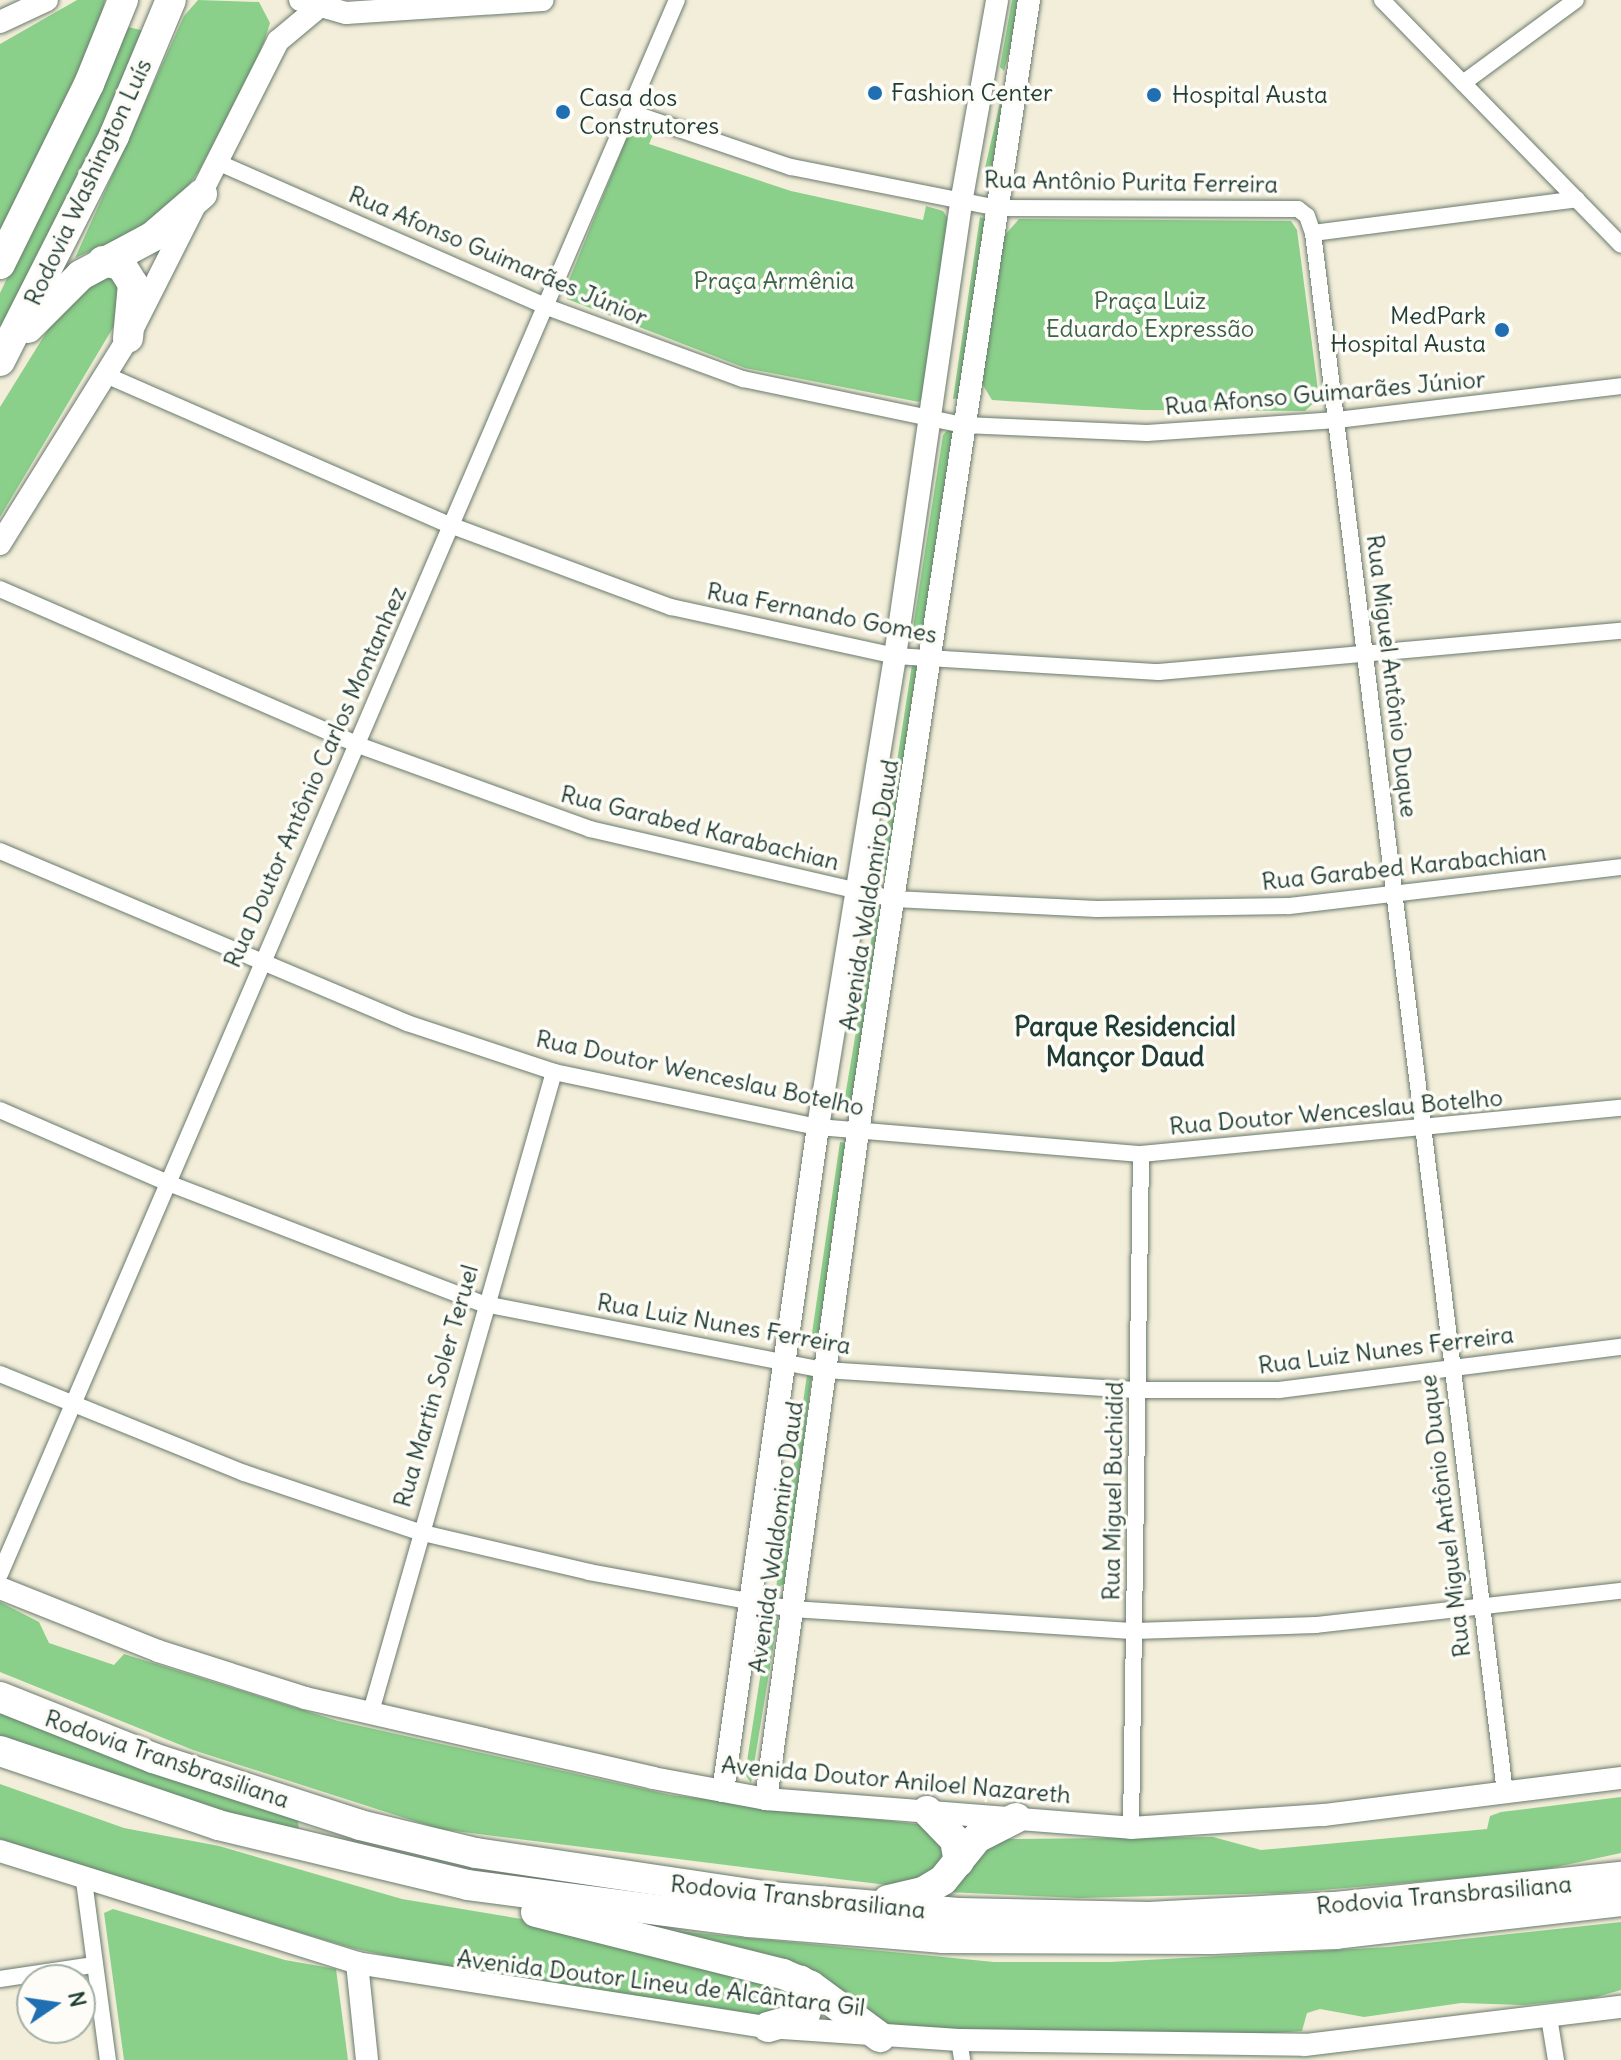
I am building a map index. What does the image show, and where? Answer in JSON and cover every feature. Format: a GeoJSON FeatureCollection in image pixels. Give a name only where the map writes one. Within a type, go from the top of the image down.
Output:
{"type":"FeatureCollection","features":[{"type":"Feature","properties":{"kind":"highway","name":"Rodovia Washington Luís"},"geometry":{"type":"LineString","coordinates":[[5,351],[114,136],[171,0]]}},
{"type":"Feature","properties":{"kind":"highway","name":"Rodovia Washington Luís"},"geometry":{"type":"LineString","coordinates":[[0,264],[118,14]]}},
{"type":"Feature","properties":{"kind":"highway"},"geometry":{"type":"LineString","coordinates":[[5,351],[103,261],[152,237],[202,194]]}},
{"type":"Feature","properties":{"kind":"highway"},"geometry":{"type":"LineString","coordinates":[[103,261],[121,265],[133,284],[128,338]]}},
{"type":"Feature","properties":{"kind":"highway","name":"Rodovia Transbrasiliana"},"geometry":{"type":"LineString","coordinates":[[0,1697],[153,1758],[360,1825],[476,1853],[673,1884],[958,1913],[1149,1917],[1334,1907],[1621,1877]]}},
{"type":"Feature","properties":{"kind":"highway","name":"Rodovia Transbrasiliana"},"geometry":{"type":"LineString","coordinates":[[0,1751],[218,1825],[468,1885],[749,1922],[943,1938],[1213,1939],[1336,1934],[1621,1901]]}},
{"type":"Feature","properties":{"kind":"highway"},"geometry":{"type":"LineString","coordinates":[[927,1811],[955,1840],[959,1862]]}},
{"type":"Feature","properties":{"kind":"highway"},"geometry":{"type":"LineString","coordinates":[[872,1906],[923,1892],[959,1862],[977,1838],[1016,1818]]}},
{"type":"Feature","properties":{"kind":"highway"},"geometry":{"type":"LineString","coordinates":[[468,1885],[494,1903],[800,1980],[880,2037]]}},
{"type":"Feature","properties":{"kind":"highway"},"geometry":{"type":"LineString","coordinates":[[768,2027],[804,2017],[810,1999],[800,1980]]}},
{"type":"Feature","properties":{"kind":"main road"},"geometry":{"type":"LineString","coordinates":[[0,22],[16,6],[47,0]]}},
{"type":"Feature","properties":{"kind":"main road"},"geometry":{"type":"LineString","coordinates":[[0,544],[128,338],[278,41],[315,2],[346,13],[543,0]]}},
{"type":"Feature","properties":{"kind":"main road","name":"Avenida Waldomiro Daud"},"geometry":{"type":"LineString","coordinates":[[723,1791],[787,1364],[818,1127],[895,656],[961,203],[997,0]]}},
{"type":"Feature","properties":{"kind":"main road","name":"Avenida Waldomiro Daud"},"geometry":{"type":"LineString","coordinates":[[766,1799],[858,1132],[932,662],[964,425],[1029,0]]}},
{"type":"Feature","properties":{"kind":"main road"},"geometry":{"type":"LineString","coordinates":[[985,74],[1017,79]]}},
{"type":"Feature","properties":{"kind":"main road","name":"Avenida Doutor Aniloel Nazareth"},"geometry":{"type":"LineString","coordinates":[[0,1588],[158,1651],[370,1715],[766,1799],[1131,1828],[1324,1815],[1621,1778]]}},
{"type":"Feature","properties":{"kind":"main road","name":"Avenida Doutor Lineu de Alcântara Gil"},"geometry":{"type":"LineString","coordinates":[[0,1851],[84,1881],[357,1963],[768,2027],[880,2037],[960,2050],[1305,2045],[1621,2007]]}},
{"type":"Feature","properties":{"kind":"main road"},"geometry":{"type":"LineString","coordinates":[[357,1963],[367,2060]]}},
{"type":"Feature","properties":{"kind":"street","name":"Rua Doutor Antônio Carlos Montanhez"},"geometry":{"type":"LineString","coordinates":[[0,1574],[74,1406],[258,964],[358,745],[450,525],[632,113],[677,0]]}},
{"type":"Feature","properties":{"kind":"street"},"geometry":{"type":"LineString","coordinates":[[1382,0],[1577,199],[1614,227],[1621,245]]}},
{"type":"Feature","properties":{"kind":"street"},"geometry":{"type":"LineString","coordinates":[[1463,83],[1576,0]]}},
{"type":"Feature","properties":{"kind":"street","name":"Rua Antônio Purita Ferreira"},"geometry":{"type":"LineString","coordinates":[[632,113],[791,167],[961,203],[999,208],[1298,209],[1307,216],[1313,233]]}},
{"type":"Feature","properties":{"kind":"street","name":"Rua Afonso Guimarães Júnior"},"geometry":{"type":"LineString","coordinates":[[217,162],[547,307],[743,379],[964,425],[1147,433],[1337,420],[1621,386]]}},
{"type":"Feature","properties":{"kind":"street"},"geometry":{"type":"LineString","coordinates":[[1313,233],[1577,199]]}},
{"type":"Feature","properties":{"kind":"street","name":"Rua Miguel Antônio Duque"},"geometry":{"type":"LineString","coordinates":[[1313,233],[1396,896],[1479,1608],[1505,1792]]}},
{"type":"Feature","properties":{"kind":"street","name":"Rua Fernando Gomes"},"geometry":{"type":"LineString","coordinates":[[106,375],[450,525],[671,607],[895,656],[932,662],[1159,672],[1621,631]]}},
{"type":"Feature","properties":{"kind":"street","name":"Rua Garabed Karabachian"},"geometry":{"type":"LineString","coordinates":[[0,589],[358,745],[590,829],[894,899],[1097,909],[1289,906],[1396,896],[1621,867]]}},
{"type":"Feature","properties":{"kind":"street","name":"Rua Doutor Wenceslau Botelho"},"geometry":{"type":"LineString","coordinates":[[0,851],[258,964],[407,1023],[554,1072],[818,1127],[1141,1154],[1421,1130],[1621,1108]]}},
{"type":"Feature","properties":{"kind":"street","name":"Rua Martin Soler Teruel"},"geometry":{"type":"LineString","coordinates":[[370,1715],[484,1304],[554,1072]]}},
{"type":"Feature","properties":{"kind":"street","name":"Rua Luiz Nunes Ferreira"},"geometry":{"type":"LineString","coordinates":[[0,1110],[168,1183],[484,1304],[825,1370],[1138,1390],[1279,1390],[1621,1347]]}},
{"type":"Feature","properties":{"kind":"street","name":"Rua Miguel Buchidid"},"geometry":{"type":"LineString","coordinates":[[1131,1828],[1141,1154]]}},
{"type":"Feature","properties":{"kind":"street"},"geometry":{"type":"LineString","coordinates":[[0,1374],[244,1473],[419,1532],[589,1572],[792,1609],[1135,1631],[1316,1625],[1621,1591]]}},
{"type":"Feature","properties":{"kind":"street"},"geometry":{"type":"LineString","coordinates":[[84,1881],[94,1964]]}},
{"type":"Feature","properties":{"kind":"street"},"geometry":{"type":"LineString","coordinates":[[96,1979],[108,2060]]}},
{"type":"Feature","properties":{"kind":"street"},"geometry":{"type":"LineString","coordinates":[[1549,2017],[1556,2060]]}},
{"type":"Feature","properties":{"kind":"green space"},"geometry":{"type":"Polygon","coordinates":[[[77,0],[105,0],[98,29],[0,236],[0,44],[77,0]]]}},
{"type":"Feature","properties":{"kind":"green space"},"geometry":{"type":"Polygon","coordinates":[[[198,0],[259,2],[270,23],[260,54],[199,171],[176,203],[131,233],[75,258],[184,16],[198,0]]]}},
{"type":"Feature","properties":{"kind":"green space"},"geometry":{"type":"Polygon","coordinates":[[[1012,0],[1023,0],[1004,71],[1000,67],[1012,0]]]}},
{"type":"Feature","properties":{"kind":"green space"},"geometry":{"type":"Polygon","coordinates":[[[128,27],[149,32],[0,341],[0,293],[128,27]]]}},
{"type":"Feature","properties":{"kind":"green space"},"geometry":{"type":"Polygon","coordinates":[[[1004,86],[1008,89],[991,186],[987,186],[984,172],[1004,86]]]}},
{"type":"Feature","properties":{"kind":"green space","name":"Praça Armênia"},"geometry":{"type":"Polygon","coordinates":[[[643,127],[655,130],[649,144],[791,191],[923,220],[926,206],[943,211],[950,222],[925,395],[919,402],[745,368],[567,299],[565,290],[627,137],[643,127]]]}},
{"type":"Feature","properties":{"kind":"green space"},"geometry":{"type":"Polygon","coordinates":[[[980,217],[986,219],[958,398],[953,399],[980,217]]]}},
{"type":"Feature","properties":{"kind":"green space","name":"Praça Luiz Eduardo Expressão"},"geometry":{"type":"Polygon","coordinates":[[[1019,219],[1291,221],[1297,230],[1319,398],[1305,411],[1143,410],[992,400],[981,382],[1003,237],[1019,219]]]}},
{"type":"Feature","properties":{"kind":"green space"},"geometry":{"type":"Polygon","coordinates":[[[117,275],[117,321],[0,517],[0,407],[62,307],[99,276],[117,275]]]}},
{"type":"Feature","properties":{"kind":"green space"},"geometry":{"type":"Polygon","coordinates":[[[949,429],[956,431],[921,642],[914,638],[913,628],[943,435],[949,429]]]}},
{"type":"Feature","properties":{"kind":"green space"},"geometry":{"type":"Polygon","coordinates":[[[912,665],[917,666],[887,878],[880,871],[912,665]]]}},
{"type":"Feature","properties":{"kind":"green space"},"geometry":{"type":"Polygon","coordinates":[[[878,900],[884,900],[851,1113],[844,1103],[878,900]]]}},
{"type":"Feature","properties":{"kind":"green space"},"geometry":{"type":"Polygon","coordinates":[[[840,1142],[846,1143],[818,1349],[812,1348],[811,1340],[840,1142]]]}},
{"type":"Feature","properties":{"kind":"green space"},"geometry":{"type":"Polygon","coordinates":[[[812,1374],[786,1583],[776,1588],[807,1375],[812,1374]]]}},
{"type":"Feature","properties":{"kind":"green space"},"geometry":{"type":"Polygon","coordinates":[[[0,1602],[39,1622],[49,1643],[114,1665],[124,1654],[338,1721],[671,1795],[925,1825],[939,1831],[948,1861],[904,1886],[887,1885],[439,1829],[193,1750],[0,1672],[0,1602]]]}},
{"type":"Feature","properties":{"kind":"green space"},"geometry":{"type":"Polygon","coordinates":[[[770,1614],[778,1618],[751,1783],[745,1774],[770,1614]]]}},
{"type":"Feature","properties":{"kind":"green space"},"geometry":{"type":"Polygon","coordinates":[[[0,1712],[298,1819],[299,1835],[0,1740],[0,1712]]]}},
{"type":"Feature","properties":{"kind":"green space"},"geometry":{"type":"Polygon","coordinates":[[[0,1784],[124,1828],[219,1846],[402,1899],[546,1923],[797,1992],[791,2020],[462,1972],[352,1948],[179,1897],[0,1839],[0,1784]]]}},
{"type":"Feature","properties":{"kind":"green space"},"geometry":{"type":"Polygon","coordinates":[[[1621,1797],[1621,1853],[1533,1872],[1287,1893],[1079,1898],[947,1892],[985,1844],[1008,1839],[1213,1837],[1261,1850],[1487,1829],[1490,1816],[1501,1812],[1621,1797]]]}},
{"type":"Feature","properties":{"kind":"green space"},"geometry":{"type":"Polygon","coordinates":[[[113,1909],[285,1960],[336,1969],[348,2060],[124,2060],[104,1913],[113,1909]]]}},
{"type":"Feature","properties":{"kind":"green space"},"geometry":{"type":"Polygon","coordinates":[[[1621,1922],[1621,1990],[1593,1998],[1523,2005],[1461,2003],[1364,2017],[1320,2009],[1307,2013],[1302,2031],[1244,2035],[883,2028],[647,1928],[994,1962],[1110,1962],[1389,1947],[1621,1922]]]}},
{"type":"Feature","properties":{"kind":"place","name":"Fashion Center"},"geometry":{"type":"Point","coordinates":[875,93]}},
{"type":"Feature","properties":{"kind":"place","name":"Hospital Austa"},"geometry":{"type":"Point","coordinates":[1154,95]}},
{"type":"Feature","properties":{"kind":"place","name":"Casa dos Construtores"},"geometry":{"type":"Point","coordinates":[563,112]}},
{"type":"Feature","properties":{"kind":"place","name":"MedPark Hospital Austa"},"geometry":{"type":"Point","coordinates":[1502,330]}},
{"type":"Feature","properties":{"kind":"district","name":"Parque Residencial Mançor Daud"},"geometry":{"type":"Point","coordinates":[1125,1042]}}]}
